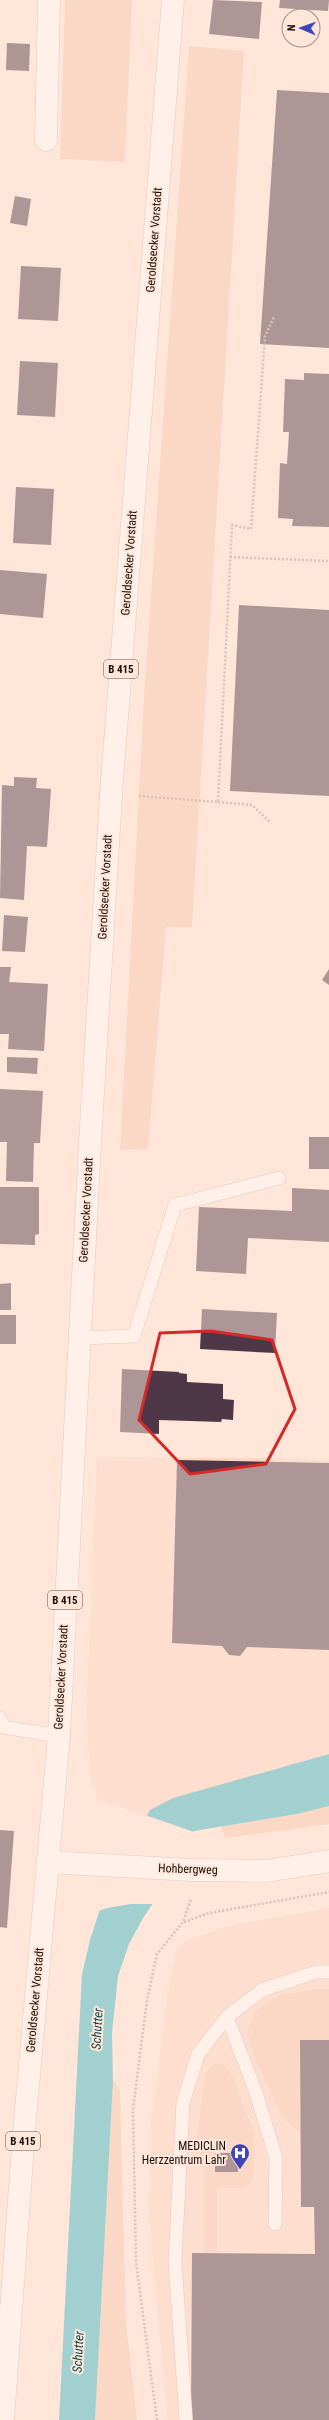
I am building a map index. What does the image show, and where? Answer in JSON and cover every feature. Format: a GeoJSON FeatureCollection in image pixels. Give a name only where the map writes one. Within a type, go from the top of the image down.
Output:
{"type":"FeatureCollection","features":[{"type":"Feature","properties":{"kind":"main road"},"geometry":{"type":"LineString","coordinates":[[46,140],[49,0]]}},
{"type":"Feature","properties":{"kind":"main road","name":"Geroldsecker Vorstadt"},"geometry":{"type":"LineString","coordinates":[[3,2420],[23,2140],[59,1736],[111,794],[173,0]]}},
{"type":"Feature","properties":{"kind":"main road","name":"Hohbergweg"},"geometry":{"type":"LineString","coordinates":[[47,1862],[191,1870],[266,1871],[329,1862]]}},
{"type":"Feature","properties":{"kind":"lane"},"geometry":{"type":"LineString","coordinates":[[80,1338],[134,1336],[175,1205],[279,1178]]}},
{"type":"Feature","properties":{"kind":"lane"},"geometry":{"type":"LineString","coordinates":[[0,1718],[3,1727],[59,1736]]}},
{"type":"Feature","properties":{"kind":"lane"},"geometry":{"type":"LineString","coordinates":[[186,2420],[175,2262],[183,2103],[198,2054],[227,2017],[262,1990],[316,1972],[329,1972]]}},
{"type":"Feature","properties":{"kind":"lane"},"geometry":{"type":"LineString","coordinates":[[227,2017],[255,2090],[276,2158],[275,2224]]}},
{"type":"Feature","properties":{"kind":"path"},"geometry":{"type":"LineString","coordinates":[[218,802],[232,525],[251,529],[266,336],[274,317]]}},
{"type":"Feature","properties":{"kind":"path"},"geometry":{"type":"LineString","coordinates":[[230,557],[329,561]]}},
{"type":"Feature","properties":{"kind":"path"},"geometry":{"type":"LineString","coordinates":[[111,794],[252,805],[271,823]]}},
{"type":"Feature","properties":{"kind":"path"},"geometry":{"type":"LineString","coordinates":[[157,2420],[136,2262],[133,2109],[147,2000],[157,1954],[184,1922],[209,1913],[329,1892]]}},
{"type":"Feature","properties":{"kind":"highlighted area"},"geometry":{"type":"Polygon","coordinates":[[[211,1331],[272,1340],[295,1409],[266,1464],[190,1474],[139,1420],[160,1333],[211,1331]]]}},
{"type":"Feature","properties":{"kind":"shaded area"},"geometry":{"type":"Polygon","coordinates":[[[65,0],[132,0],[125,162],[60,159],[65,0]]]}},
{"type":"Feature","properties":{"kind":"shaded area"},"geometry":{"type":"Polygon","coordinates":[[[189,46],[244,51],[192,927],[166,927],[148,1149],[120,1150],[144,697],[189,46]]]}},
{"type":"Feature","properties":{"kind":"shaded area"},"geometry":{"type":"Polygon","coordinates":[[[97,1457],[329,1459],[329,1754],[147,1816],[97,1799],[90,1774],[86,1714],[97,1457]]]}},
{"type":"Feature","properties":{"kind":"shaded area"},"geometry":{"type":"Polygon","coordinates":[[[329,1806],[329,1824],[225,1838],[221,1826],[297,1814],[329,1806]]]}},
{"type":"Feature","properties":{"kind":"shaded area","name":"MEDICLIN Herzzentrum Lahr"},"geometry":{"type":"Polygon","coordinates":[[[329,1908],[329,2420],[167,2420],[149,2216],[151,2124],[167,1996],[176,1951],[186,1941],[227,1926],[329,1908]]]}},
{"type":"Feature","properties":{"kind":"shaded area"},"geometry":{"type":"Polygon","coordinates":[[[317,1989],[329,1989],[329,2040],[300,2040],[300,2133],[283,2118],[254,2057],[247,2031],[257,2009],[280,1995],[317,1989]]]}},
{"type":"Feature","properties":{"kind":"shaded area"},"geometry":{"type":"Polygon","coordinates":[[[213,2064],[222,2064],[230,2071],[254,2132],[254,2174],[251,2182],[244,2188],[217,2188],[217,2253],[204,2253],[204,2163],[196,2146],[205,2075],[213,2064]]]}},
{"type":"Feature","properties":{"kind":"shaded area"},"geometry":{"type":"Polygon","coordinates":[[[113,2081],[120,2090],[126,2323],[137,2420],[95,2420],[113,2081]]]}},
{"type":"Feature","properties":{"kind":"water","name":"Schutter"},"geometry":{"type":"Polygon","coordinates":[[[329,1754],[329,1806],[297,1814],[194,1831],[158,1896],[143,1918],[129,1944],[118,1976],[112,2033],[113,2081],[95,2420],[59,2420],[82,1974],[90,1940],[102,1903],[116,1873],[150,1810],[173,1798],[329,1754]]]}},
{"type":"Feature","properties":{"kind":"pier"},"geometry":{"type":"Polygon","coordinates":[[[145,1815],[197,1833],[155,1904],[131,1904],[107,1908],[96,1912],[114,1872],[145,1815]]]}},
{"type":"Feature","properties":{"kind":"building"},"geometry":{"type":"Polygon","coordinates":[[[213,0],[262,2],[259,39],[209,34],[213,0]]]}},
{"type":"Feature","properties":{"kind":"building"},"geometry":{"type":"Polygon","coordinates":[[[280,0],[329,0],[328,11],[321,11],[321,8],[279,8],[280,0]]]}},
{"type":"Feature","properties":{"kind":"building"},"geometry":{"type":"Polygon","coordinates":[[[7,43],[30,44],[29,71],[6,70],[7,43]]]}},
{"type":"Feature","properties":{"kind":"building"},"geometry":{"type":"Polygon","coordinates":[[[277,90],[329,93],[329,348],[260,344],[277,90]]]}},
{"type":"Feature","properties":{"kind":"building"},"geometry":{"type":"Polygon","coordinates":[[[15,196],[31,199],[27,226],[10,223],[15,196]]]}},
{"type":"Feature","properties":{"kind":"building"},"geometry":{"type":"Polygon","coordinates":[[[21,266],[61,268],[58,321],[18,319],[21,266]]]}},
{"type":"Feature","properties":{"kind":"building"},"geometry":{"type":"Polygon","coordinates":[[[20,361],[58,363],[55,417],[17,415],[20,361]]]}},
{"type":"Feature","properties":{"kind":"building"},"geometry":{"type":"Polygon","coordinates":[[[304,373],[329,374],[329,527],[292,526],[293,519],[278,518],[280,463],[287,464],[289,432],[283,432],[285,379],[304,380],[304,373]]]}},
{"type":"Feature","properties":{"kind":"building"},"geometry":{"type":"Polygon","coordinates":[[[16,487],[54,489],[51,545],[13,543],[16,487]]]}},
{"type":"Feature","properties":{"kind":"building"},"geometry":{"type":"Polygon","coordinates":[[[0,570],[47,574],[43,618],[0,614],[0,570]]]}},
{"type":"Feature","properties":{"kind":"building"},"geometry":{"type":"Polygon","coordinates":[[[239,605],[329,610],[329,796],[230,791],[239,605]]]}},
{"type":"Feature","properties":{"kind":"building"},"geometry":{"type":"Polygon","coordinates":[[[14,777],[37,778],[36,788],[51,789],[47,847],[27,846],[24,900],[0,898],[2,785],[14,786],[14,777]]]}},
{"type":"Feature","properties":{"kind":"building"},"geometry":{"type":"Polygon","coordinates":[[[4,915],[28,917],[25,952],[2,951],[4,915]]]}},
{"type":"Feature","properties":{"kind":"building"},"geometry":{"type":"Polygon","coordinates":[[[0,967],[11,967],[9,982],[48,984],[44,1051],[8,1049],[9,1034],[0,1034],[0,967]]]}},
{"type":"Feature","properties":{"kind":"building"},"geometry":{"type":"Polygon","coordinates":[[[329,969],[329,985],[322,980],[329,969]]]}},
{"type":"Feature","properties":{"kind":"building"},"geometry":{"type":"Polygon","coordinates":[[[7,1057],[38,1058],[37,1074],[7,1072],[7,1057]]]}},
{"type":"Feature","properties":{"kind":"building"},"geometry":{"type":"Polygon","coordinates":[[[0,1089],[43,1091],[40,1143],[34,1143],[33,1182],[6,1181],[7,1142],[0,1142],[0,1089]]]}},
{"type":"Feature","properties":{"kind":"building"},"geometry":{"type":"Polygon","coordinates":[[[309,1137],[329,1137],[329,1169],[309,1169],[309,1137]]]}},
{"type":"Feature","properties":{"kind":"building"},"geometry":{"type":"Polygon","coordinates":[[[0,1187],[39,1187],[39,1234],[35,1235],[35,1245],[0,1244],[0,1187]]]}},
{"type":"Feature","properties":{"kind":"building"},"geometry":{"type":"Polygon","coordinates":[[[292,1188],[329,1190],[329,1242],[248,1238],[246,1274],[196,1271],[199,1207],[292,1211],[292,1188]]]}},
{"type":"Feature","properties":{"kind":"building"},"geometry":{"type":"Polygon","coordinates":[[[11,1283],[11,1310],[0,1310],[0,1284],[11,1283]]]}},
{"type":"Feature","properties":{"kind":"building"},"geometry":{"type":"Polygon","coordinates":[[[202,1309],[277,1313],[275,1353],[200,1349],[202,1309]]]}},
{"type":"Feature","properties":{"kind":"building"},"geometry":{"type":"Polygon","coordinates":[[[0,1315],[16,1315],[16,1344],[0,1344],[0,1315]]]}},
{"type":"Feature","properties":{"kind":"building"},"geometry":{"type":"Polygon","coordinates":[[[122,1369],[179,1372],[187,1374],[187,1382],[223,1384],[223,1399],[234,1400],[233,1420],[222,1419],[221,1422],[159,1420],[159,1434],[120,1432],[122,1369]]]}},
{"type":"Feature","properties":{"kind":"building"},"geometry":{"type":"Polygon","coordinates":[[[177,1460],[329,1463],[329,1650],[247,1647],[240,1656],[229,1655],[222,1646],[172,1643],[177,1460]]]}},
{"type":"Feature","properties":{"kind":"building"},"geometry":{"type":"Polygon","coordinates":[[[0,1830],[14,1831],[7,1928],[0,1927],[0,1830]]]}},
{"type":"Feature","properties":{"kind":"building"},"geometry":{"type":"Polygon","coordinates":[[[300,2040],[329,2040],[329,2420],[191,2420],[192,2253],[315,2254],[314,2207],[301,2207],[300,2040]]]}},
{"type":"Feature","properties":{"kind":"building"},"geometry":{"type":"Polygon","coordinates":[[[215,2153],[238,2153],[238,2172],[215,2172],[215,2153]]]}},
{"type":"Feature","properties":{"kind":"place","name":"MEDICLIN Herzzentrum Lahr"},"geometry":{"type":"Point","coordinates":[240,2170]}}]}
